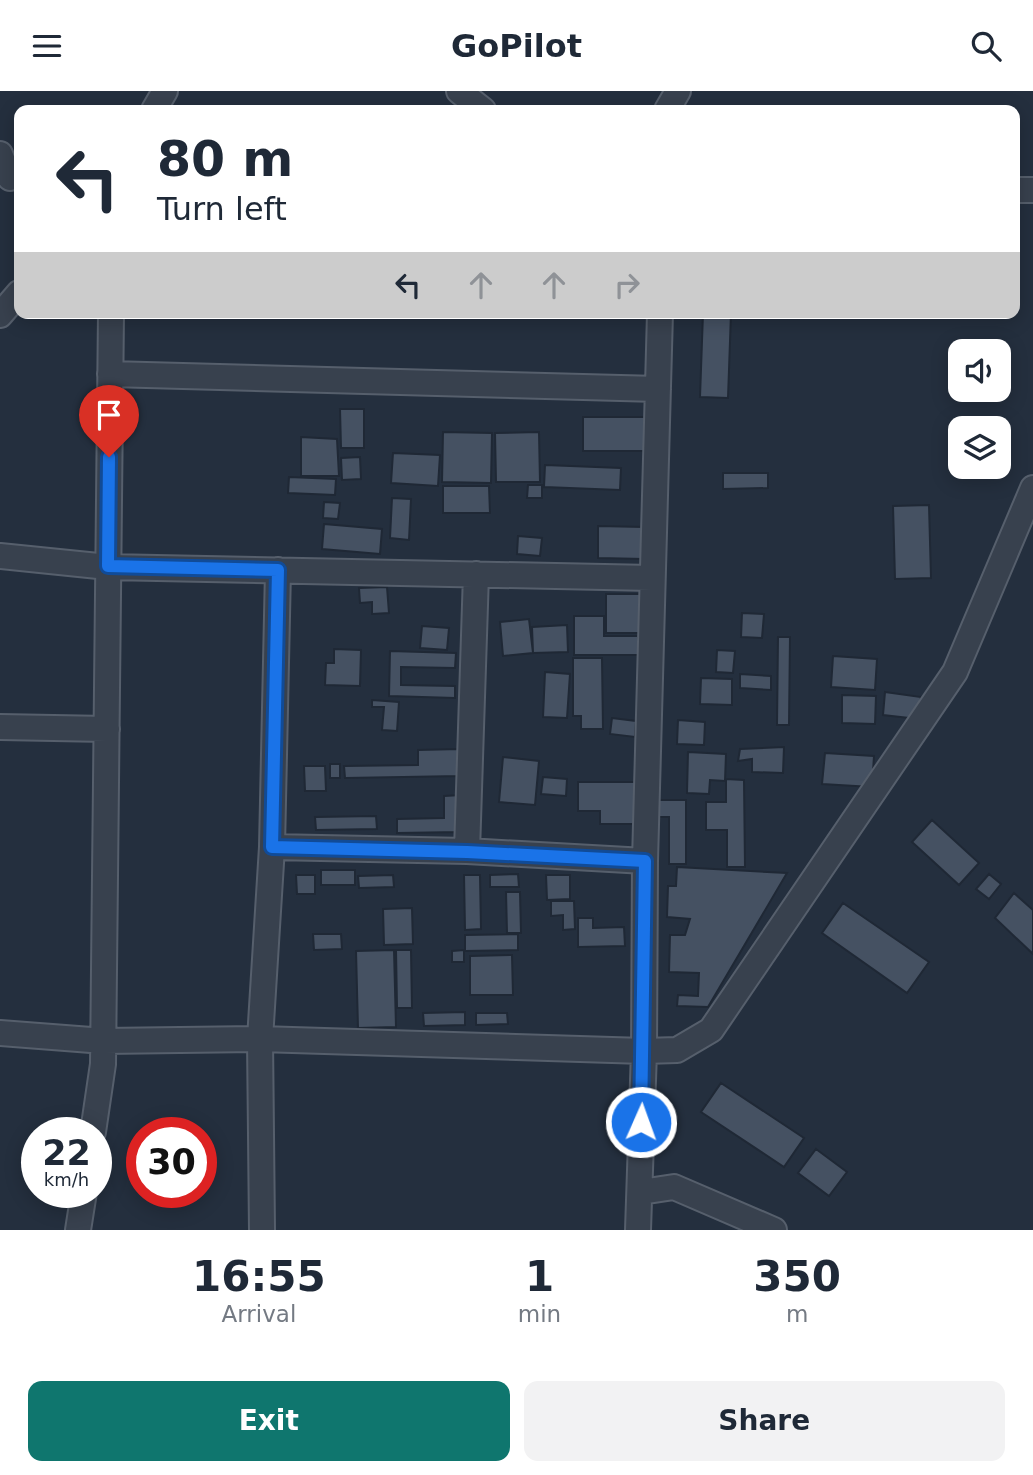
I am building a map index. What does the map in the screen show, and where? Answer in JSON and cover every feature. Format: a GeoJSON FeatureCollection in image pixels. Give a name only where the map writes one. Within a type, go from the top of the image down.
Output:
{"type":"FeatureCollection","features":[{"type":"Feature","properties":{"kind":"street"},"geometry":{"type":"LineString","coordinates":[[459,91],[477,105]]}},
{"type":"Feature","properties":{"kind":"street"},"geometry":{"type":"LineString","coordinates":[[0,154],[10,178]]}},
{"type":"Feature","properties":{"kind":"street"},"geometry":{"type":"LineString","coordinates":[[0,315],[14,299]]}},
{"type":"Feature","properties":{"kind":"street"},"geometry":{"type":"LineString","coordinates":[[95,1117],[104,1041],[111,319]]}},
{"type":"Feature","properties":{"kind":"street"},"geometry":{"type":"LineString","coordinates":[[638,1230],[660,319]]}},
{"type":"Feature","properties":{"kind":"street"},"geometry":{"type":"LineString","coordinates":[[110,375],[658,389]]}},
{"type":"Feature","properties":{"kind":"street"},"geometry":{"type":"LineString","coordinates":[[0,1033],[104,1041],[260,1039],[677,1050],[710,1030],[955,673],[1033,488]]}},
{"type":"Feature","properties":{"kind":"street"},"geometry":{"type":"LineString","coordinates":[[0,556],[108,566],[652,578]]}},
{"type":"Feature","properties":{"kind":"street"},"geometry":{"type":"LineString","coordinates":[[262,1230],[260,1039],[272,847],[278,570]]}},
{"type":"Feature","properties":{"kind":"street"},"geometry":{"type":"LineString","coordinates":[[467,852],[476,574]]}},
{"type":"Feature","properties":{"kind":"street"},"geometry":{"type":"LineString","coordinates":[[0,727],[107,729]]}},
{"type":"Feature","properties":{"kind":"street"},"geometry":{"type":"LineString","coordinates":[[272,847],[467,852],[645,861]]}},
{"type":"Feature","properties":{"kind":"street"},"geometry":{"type":"LineString","coordinates":[[640,1192],[674,1187],[774,1230]]}},
{"type":"Feature","properties":{"kind":"street"},"geometry":{"type":"LineString","coordinates":[[78,1230],[81,1208]]}},
{"type":"Feature","properties":{"kind":"building"},"geometry":{"type":"Polygon","coordinates":[[[703,319],[731,319],[728,398],[700,397],[703,319]]]}},
{"type":"Feature","properties":{"kind":"building"},"geometry":{"type":"Polygon","coordinates":[[[340,409],[364,409],[364,448],[341,448],[340,409]]]}},
{"type":"Feature","properties":{"kind":"building"},"geometry":{"type":"Polygon","coordinates":[[[583,417],[646,417],[647,451],[583,451],[583,417]]]}},
{"type":"Feature","properties":{"kind":"building"},"geometry":{"type":"Polygon","coordinates":[[[443,432],[492,433],[491,483],[442,482],[443,432]]]}},
{"type":"Feature","properties":{"kind":"building"},"geometry":{"type":"Polygon","coordinates":[[[539,432],[540,482],[496,482],[495,433],[539,432]]]}},
{"type":"Feature","properties":{"kind":"building"},"geometry":{"type":"Polygon","coordinates":[[[301,437],[337,439],[339,476],[301,476],[301,437]]]}},
{"type":"Feature","properties":{"kind":"building"},"geometry":{"type":"Polygon","coordinates":[[[393,453],[440,455],[438,486],[391,483],[393,453]]]}},
{"type":"Feature","properties":{"kind":"building"},"geometry":{"type":"Polygon","coordinates":[[[360,457],[361,479],[342,480],[341,458],[360,457]]]}},
{"type":"Feature","properties":{"kind":"building"},"geometry":{"type":"Polygon","coordinates":[[[545,465],[621,468],[620,490],[544,487],[545,465]]]}},
{"type":"Feature","properties":{"kind":"building"},"geometry":{"type":"Polygon","coordinates":[[[723,473],[768,473],[768,488],[723,489],[723,473]]]}},
{"type":"Feature","properties":{"kind":"building"},"geometry":{"type":"Polygon","coordinates":[[[289,477],[336,479],[335,495],[288,493],[289,477]]]}},
{"type":"Feature","properties":{"kind":"building"},"geometry":{"type":"Polygon","coordinates":[[[528,485],[542,485],[542,498],[527,498],[528,485]]]}},
{"type":"Feature","properties":{"kind":"building"},"geometry":{"type":"Polygon","coordinates":[[[443,486],[489,486],[490,513],[443,513],[443,486]]]}},
{"type":"Feature","properties":{"kind":"building"},"geometry":{"type":"Polygon","coordinates":[[[392,498],[411,499],[409,540],[390,538],[392,498]]]}},
{"type":"Feature","properties":{"kind":"building"},"geometry":{"type":"Polygon","coordinates":[[[324,502],[340,503],[338,519],[323,518],[324,502]]]}},
{"type":"Feature","properties":{"kind":"building"},"geometry":{"type":"Polygon","coordinates":[[[929,505],[931,578],[895,579],[893,506],[929,505]]]}},
{"type":"Feature","properties":{"kind":"building"},"geometry":{"type":"Polygon","coordinates":[[[324,524],[382,529],[380,554],[322,549],[324,524]]]}},
{"type":"Feature","properties":{"kind":"building"},"geometry":{"type":"Polygon","coordinates":[[[598,526],[644,527],[644,559],[598,558],[598,526]]]}},
{"type":"Feature","properties":{"kind":"building"},"geometry":{"type":"Polygon","coordinates":[[[518,536],[542,538],[540,556],[517,554],[518,536]]]}},
{"type":"Feature","properties":{"kind":"building"},"geometry":{"type":"Polygon","coordinates":[[[387,587],[389,613],[372,614],[372,602],[360,603],[359,588],[387,587]]]}},
{"type":"Feature","properties":{"kind":"building"},"geometry":{"type":"Polygon","coordinates":[[[606,594],[644,594],[644,633],[606,633],[606,594]]]}},
{"type":"Feature","properties":{"kind":"building"},"geometry":{"type":"Polygon","coordinates":[[[742,613],[764,614],[762,638],[741,637],[742,613]]]}},
{"type":"Feature","properties":{"kind":"building"},"geometry":{"type":"Polygon","coordinates":[[[574,616],[604,616],[604,636],[638,636],[638,655],[574,655],[574,616]]]}},
{"type":"Feature","properties":{"kind":"building"},"geometry":{"type":"Polygon","coordinates":[[[529,619],[533,653],[503,656],[500,622],[529,619]]]}},
{"type":"Feature","properties":{"kind":"building"},"geometry":{"type":"Polygon","coordinates":[[[567,625],[568,652],[533,653],[532,627],[567,625]]]}},
{"type":"Feature","properties":{"kind":"building"},"geometry":{"type":"Polygon","coordinates":[[[422,626],[449,628],[447,650],[420,648],[422,626]]]}},
{"type":"Feature","properties":{"kind":"building"},"geometry":{"type":"Polygon","coordinates":[[[778,637],[790,637],[789,725],[777,725],[778,637]]]}},
{"type":"Feature","properties":{"kind":"building"},"geometry":{"type":"Polygon","coordinates":[[[334,649],[361,650],[360,686],[325,685],[326,663],[334,663],[334,649]]]}},
{"type":"Feature","properties":{"kind":"building"},"geometry":{"type":"Polygon","coordinates":[[[717,650],[735,651],[733,673],[716,672],[717,650]]]}},
{"type":"Feature","properties":{"kind":"building"},"geometry":{"type":"Polygon","coordinates":[[[390,651],[456,653],[455,668],[401,667],[401,685],[455,686],[455,698],[389,696],[390,651]]]}},
{"type":"Feature","properties":{"kind":"building"},"geometry":{"type":"Polygon","coordinates":[[[833,656],[877,659],[875,690],[831,687],[833,656]]]}},
{"type":"Feature","properties":{"kind":"building"},"geometry":{"type":"Polygon","coordinates":[[[573,658],[602,658],[603,729],[581,729],[581,716],[573,716],[573,658]]]}},
{"type":"Feature","properties":{"kind":"building"},"geometry":{"type":"Polygon","coordinates":[[[545,672],[570,674],[567,718],[543,717],[545,672]]]}},
{"type":"Feature","properties":{"kind":"building"},"geometry":{"type":"Polygon","coordinates":[[[740,674],[771,676],[771,690],[740,688],[740,674]]]}},
{"type":"Feature","properties":{"kind":"building"},"geometry":{"type":"Polygon","coordinates":[[[701,678],[732,679],[732,705],[700,704],[701,678]]]}},
{"type":"Feature","properties":{"kind":"building"},"geometry":{"type":"Polygon","coordinates":[[[885,692],[921,697],[918,719],[883,715],[885,692]]]}},
{"type":"Feature","properties":{"kind":"building"},"geometry":{"type":"Polygon","coordinates":[[[842,695],[876,696],[875,724],[842,723],[842,695]]]}},
{"type":"Feature","properties":{"kind":"building"},"geometry":{"type":"Polygon","coordinates":[[[372,700],[399,702],[397,731],[382,730],[384,707],[372,707],[372,700]]]}},
{"type":"Feature","properties":{"kind":"building"},"geometry":{"type":"Polygon","coordinates":[[[612,718],[636,721],[635,737],[610,734],[612,718]]]}},
{"type":"Feature","properties":{"kind":"building"},"geometry":{"type":"Polygon","coordinates":[[[678,720],[705,722],[704,745],[677,744],[678,720]]]}},
{"type":"Feature","properties":{"kind":"building"},"geometry":{"type":"Polygon","coordinates":[[[784,747],[783,773],[752,772],[752,759],[738,761],[740,749],[784,747]]]}},
{"type":"Feature","properties":{"kind":"building"},"geometry":{"type":"Polygon","coordinates":[[[460,749],[461,776],[345,778],[344,766],[418,765],[418,750],[460,749]]]}},
{"type":"Feature","properties":{"kind":"building"},"geometry":{"type":"Polygon","coordinates":[[[688,752],[726,754],[725,781],[710,780],[709,794],[687,793],[688,752]]]}},
{"type":"Feature","properties":{"kind":"building"},"geometry":{"type":"Polygon","coordinates":[[[825,753],[874,756],[872,787],[822,784],[825,753]]]}},
{"type":"Feature","properties":{"kind":"building"},"geometry":{"type":"Polygon","coordinates":[[[503,757],[539,761],[535,805],[499,802],[503,757]]]}},
{"type":"Feature","properties":{"kind":"building"},"geometry":{"type":"Polygon","coordinates":[[[330,764],[340,764],[340,778],[330,778],[330,764]]]}},
{"type":"Feature","properties":{"kind":"building"},"geometry":{"type":"Polygon","coordinates":[[[304,766],[325,766],[326,791],[305,791],[304,766]]]}},
{"type":"Feature","properties":{"kind":"building"},"geometry":{"type":"Polygon","coordinates":[[[543,777],[567,779],[566,796],[541,794],[543,777]]]}},
{"type":"Feature","properties":{"kind":"building"},"geometry":{"type":"Polygon","coordinates":[[[726,779],[744,780],[745,867],[727,867],[727,830],[706,830],[706,802],[726,802],[726,779]]]}},
{"type":"Feature","properties":{"kind":"building"},"geometry":{"type":"Polygon","coordinates":[[[578,782],[636,782],[636,824],[600,824],[600,811],[578,811],[578,782]]]}},
{"type":"Feature","properties":{"kind":"building"},"geometry":{"type":"Polygon","coordinates":[[[461,795],[461,832],[397,833],[397,819],[444,818],[444,796],[461,795]]]}},
{"type":"Feature","properties":{"kind":"building"},"geometry":{"type":"Polygon","coordinates":[[[659,800],[686,800],[686,864],[669,864],[669,817],[659,817],[659,800]]]}},
{"type":"Feature","properties":{"kind":"building"},"geometry":{"type":"Polygon","coordinates":[[[376,816],[377,829],[316,830],[315,817],[376,816]]]}},
{"type":"Feature","properties":{"kind":"building"},"geometry":{"type":"Polygon","coordinates":[[[932,820],[979,863],[959,885],[912,842],[932,820]]]}},
{"type":"Feature","properties":{"kind":"building"},"geometry":{"type":"Polygon","coordinates":[[[677,867],[787,873],[708,1007],[677,1006],[678,995],[698,996],[699,973],[669,972],[670,935],[685,935],[690,919],[667,917],[668,886],[676,886],[677,867]]]}},
{"type":"Feature","properties":{"kind":"building"},"geometry":{"type":"Polygon","coordinates":[[[321,870],[355,870],[355,885],[321,885],[321,870]]]}},
{"type":"Feature","properties":{"kind":"building"},"geometry":{"type":"Polygon","coordinates":[[[518,874],[519,887],[490,887],[490,875],[518,874]]]}},
{"type":"Feature","properties":{"kind":"building"},"geometry":{"type":"Polygon","coordinates":[[[989,874],[1001,884],[989,899],[976,889],[989,874]]]}},
{"type":"Feature","properties":{"kind":"building"},"geometry":{"type":"Polygon","coordinates":[[[296,875],[315,875],[315,894],[297,894],[296,875]]]}},
{"type":"Feature","properties":{"kind":"building"},"geometry":{"type":"Polygon","coordinates":[[[393,875],[394,887],[359,888],[358,876],[393,875]]]}},
{"type":"Feature","properties":{"kind":"building"},"geometry":{"type":"Polygon","coordinates":[[[464,875],[480,875],[481,929],[465,930],[464,875]]]}},
{"type":"Feature","properties":{"kind":"building"},"geometry":{"type":"Polygon","coordinates":[[[546,875],[570,875],[570,899],[547,900],[546,875]]]}},
{"type":"Feature","properties":{"kind":"building"},"geometry":{"type":"Polygon","coordinates":[[[506,892],[520,892],[521,933],[507,933],[506,892]]]}},
{"type":"Feature","properties":{"kind":"building"},"geometry":{"type":"Polygon","coordinates":[[[1014,893],[1033,910],[1033,954],[995,918],[1014,893]]]}},
{"type":"Feature","properties":{"kind":"building"},"geometry":{"type":"Polygon","coordinates":[[[551,901],[574,901],[575,929],[563,930],[563,915],[551,916],[551,901]]]}},
{"type":"Feature","properties":{"kind":"building"},"geometry":{"type":"Polygon","coordinates":[[[843,903],[929,962],[907,993],[822,933],[843,903]]]}},
{"type":"Feature","properties":{"kind":"building"},"geometry":{"type":"Polygon","coordinates":[[[412,908],[413,944],[384,945],[383,909],[412,908]]]}},
{"type":"Feature","properties":{"kind":"building"},"geometry":{"type":"Polygon","coordinates":[[[578,918],[593,918],[593,928],[624,927],[625,946],[578,947],[578,918]]]}},
{"type":"Feature","properties":{"kind":"building"},"geometry":{"type":"Polygon","coordinates":[[[313,934],[341,934],[342,949],[314,950],[313,934]]]}},
{"type":"Feature","properties":{"kind":"building"},"geometry":{"type":"Polygon","coordinates":[[[518,934],[518,950],[465,951],[465,935],[518,934]]]}},
{"type":"Feature","properties":{"kind":"building"},"geometry":{"type":"Polygon","coordinates":[[[394,950],[396,1027],[358,1028],[356,951],[394,950]]]}},
{"type":"Feature","properties":{"kind":"building"},"geometry":{"type":"Polygon","coordinates":[[[396,950],[411,950],[412,1008],[397,1008],[396,950]]]}},
{"type":"Feature","properties":{"kind":"building"},"geometry":{"type":"Polygon","coordinates":[[[464,950],[464,962],[452,962],[452,951],[464,950]]]}},
{"type":"Feature","properties":{"kind":"building"},"geometry":{"type":"Polygon","coordinates":[[[512,955],[513,995],[470,995],[470,956],[512,955]]]}},
{"type":"Feature","properties":{"kind":"building"},"geometry":{"type":"Polygon","coordinates":[[[465,1012],[465,1025],[424,1026],[423,1013],[465,1012]]]}},
{"type":"Feature","properties":{"kind":"building"},"geometry":{"type":"Polygon","coordinates":[[[476,1013],[507,1013],[508,1024],[476,1025],[476,1013]]]}},
{"type":"Feature","properties":{"kind":"building"},"geometry":{"type":"Polygon","coordinates":[[[721,1083],[804,1138],[784,1167],[701,1112],[721,1083]]]}},
{"type":"Feature","properties":{"kind":"building"},"geometry":{"type":"Polygon","coordinates":[[[816,1149],[847,1172],[829,1196],[798,1173],[816,1149]]]}},
{"type":"Feature","properties":{"kind":"route"},"geometry":{"type":"LineString","coordinates":[[109,457],[108,566],[278,570],[272,847],[467,852],[645,861],[641,1122]]}}]}
